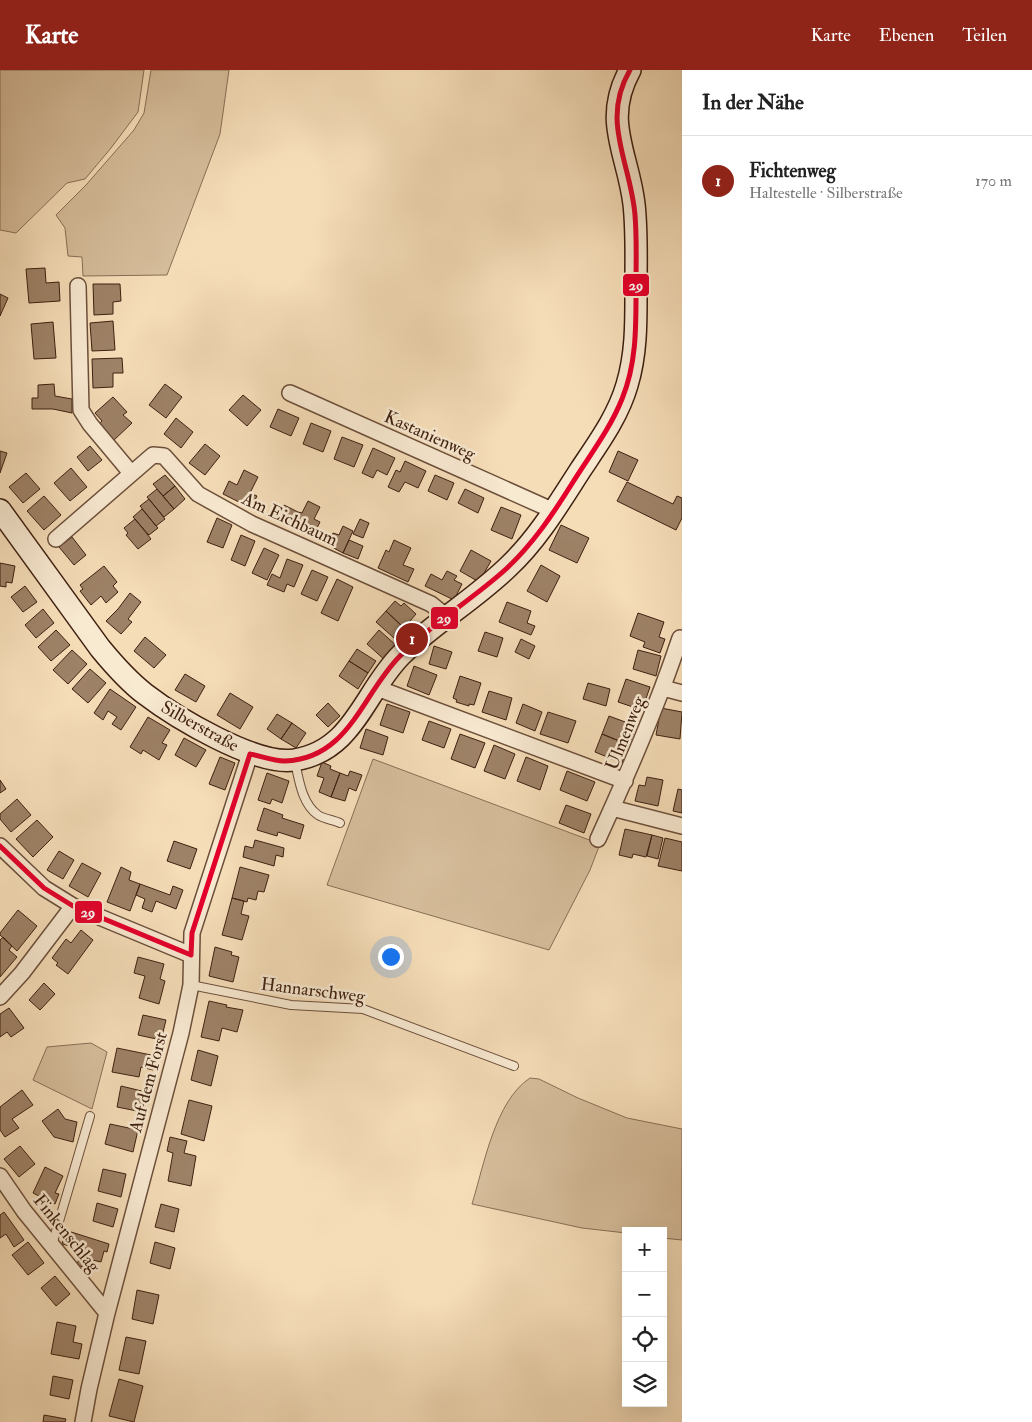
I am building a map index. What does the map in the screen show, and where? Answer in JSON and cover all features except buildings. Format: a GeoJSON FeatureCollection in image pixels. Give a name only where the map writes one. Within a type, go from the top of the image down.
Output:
{"type":"FeatureCollection","features":[{"type":"Feature","properties":{"kind":"street","name":"Silberstraße"},"geometry":{"type":"LineString","coordinates":[[0,510],[100,648],[114,665],[145,694],[206,732],[250,754],[283,761],[295,760],[321,751],[334,743],[354,722],[398,658],[506,569],[533,540],[554,511],[617,411],[628,384],[635,339],[636,241],[634,205],[616,111],[620,92],[630,70]]}},
{"type":"Feature","properties":{"kind":"street"},"geometry":{"type":"LineString","coordinates":[[78,286],[81,410],[90,424],[131,473]]}},
{"type":"Feature","properties":{"kind":"street","name":"Kastanienweg"},"geometry":{"type":"LineString","coordinates":[[290,393],[554,511]]}},
{"type":"Feature","properties":{"kind":"street","name":"Am Eichbaum"},"geometry":{"type":"LineString","coordinates":[[56,539],[153,455],[164,456],[198,494],[236,516],[431,604],[447,617]]}},
{"type":"Feature","properties":{"kind":"street","name":"Ulmenweg"},"geometry":{"type":"LineString","coordinates":[[598,839],[625,781],[663,688],[680,638]]}},
{"type":"Feature","properties":{"kind":"street"},"geometry":{"type":"LineString","coordinates":[[377,688],[625,781]]}},
{"type":"Feature","properties":{"kind":"street"},"geometry":{"type":"LineString","coordinates":[[663,688],[682,693]]}},
{"type":"Feature","properties":{"kind":"street","name":"Auf dem Forst"},"geometry":{"type":"LineString","coordinates":[[83,1422],[88,1389],[107,1313],[181,1033],[191,985],[192,934],[250,754]]}},
{"type":"Feature","properties":{"kind":"street"},"geometry":{"type":"LineString","coordinates":[[612,808],[682,826]]}},
{"type":"Feature","properties":{"kind":"street"},"geometry":{"type":"LineString","coordinates":[[0,846],[44,888],[73,906],[191,955]]}},
{"type":"Feature","properties":{"kind":"street"},"geometry":{"type":"LineString","coordinates":[[0,997],[22,973],[73,906]]}},
{"type":"Feature","properties":{"kind":"street","name":"Finkenschlag"},"geometry":{"type":"LineString","coordinates":[[0,1176],[24,1210],[107,1313]]}},
{"type":"Feature","properties":{"kind":"lane"},"geometry":{"type":"LineString","coordinates":[[295,760],[300,787],[308,804],[318,815],[340,823]]}},
{"type":"Feature","properties":{"kind":"lane","name":"Hannarschweg"},"geometry":{"type":"LineString","coordinates":[[191,985],[291,1005],[363,1009],[514,1066]]}},
{"type":"Feature","properties":{"kind":"lane"},"geometry":{"type":"LineString","coordinates":[[52,1245],[90,1116]]}},
{"type":"Feature","properties":{"kind":"shaded area"},"geometry":{"type":"Polygon","coordinates":[[[0,70],[144,70],[138,112],[111,148],[85,179],[67,183],[16,233],[0,230],[0,70]]]}},
{"type":"Feature","properties":{"kind":"shaded area"},"geometry":{"type":"Polygon","coordinates":[[[151,70],[229,70],[220,134],[167,275],[83,276],[82,257],[68,256],[65,228],[56,215],[86,185],[134,130],[144,113],[151,70]]]}},
{"type":"Feature","properties":{"kind":"shaded area"},"geometry":{"type":"Polygon","coordinates":[[[373,759],[600,844],[590,870],[549,950],[327,885],[373,759]]]}},
{"type":"Feature","properties":{"kind":"shaded area"},"geometry":{"type":"Polygon","coordinates":[[[91,1043],[107,1052],[92,1109],[33,1080],[47,1047],[91,1043]]]}},
{"type":"Feature","properties":{"kind":"shaded area"},"geometry":{"type":"Polygon","coordinates":[[[530,1078],[539,1079],[578,1098],[627,1118],[682,1129],[682,1240],[667,1238],[667,1227],[622,1227],[622,1233],[582,1228],[472,1204],[492,1135],[499,1118],[518,1088],[530,1078]]]}},
{"type":"Feature","properties":{"kind":"transit line","name":"29"},"geometry":{"type":"LineString","coordinates":[[250,754],[281,761],[307,757],[325,749],[339,737],[400,656],[425,633],[506,569],[525,549],[558,506],[612,421],[631,372],[636,329],[635,215],[617,125],[621,89],[630,70]]}},
{"type":"Feature","properties":{"kind":"transit line","name":"29"},"geometry":{"type":"LineString","coordinates":[[191,955],[192,933],[250,754]]}},
{"type":"Feature","properties":{"kind":"transit line","name":"29"},"geometry":{"type":"LineString","coordinates":[[0,846],[44,888],[73,906],[191,955]]}},
{"type":"Feature","properties":{"kind":"place","name":"Fichtenweg"},"geometry":{"type":"Point","coordinates":[412,639]}}]}
